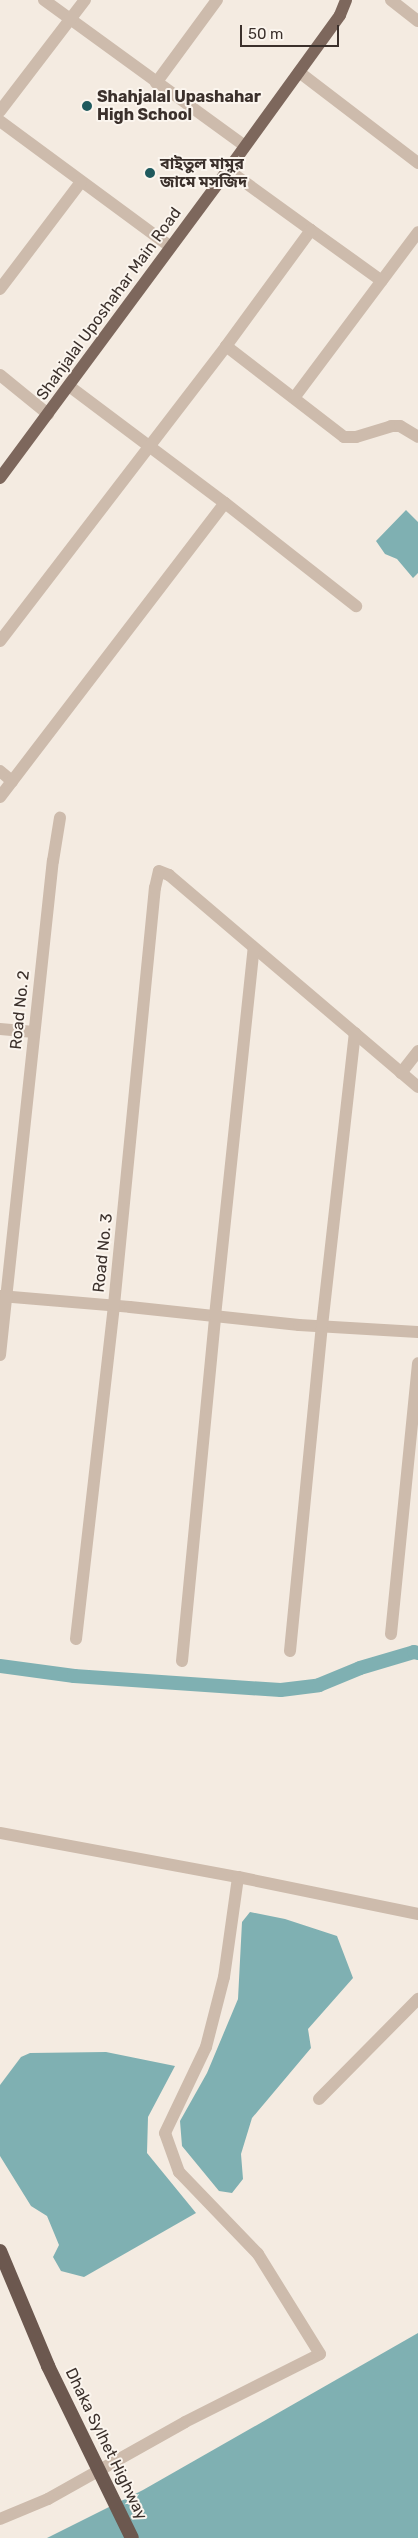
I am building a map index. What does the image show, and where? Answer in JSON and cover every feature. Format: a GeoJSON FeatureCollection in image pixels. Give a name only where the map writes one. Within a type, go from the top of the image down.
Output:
{"type":"FeatureCollection","features":[{"type":"Feature","properties":{"kind":"highway","name":"Dhaka Sylhet Highway"},"geometry":{"type":"LineString","coordinates":[[0,2251],[48,2366],[132,2538]]}},
{"type":"Feature","properties":{"kind":"main road","name":"Shahjalal Uposhahar Main Road"},"geometry":{"type":"LineString","coordinates":[[0,478],[299,72],[340,15],[346,0]]}},
{"type":"Feature","properties":{"kind":"street"},"geometry":{"type":"LineString","coordinates":[[44,0],[245,146]]}},
{"type":"Feature","properties":{"kind":"street"},"geometry":{"type":"LineString","coordinates":[[0,111],[85,0]]}},
{"type":"Feature","properties":{"kind":"street"},"geometry":{"type":"LineString","coordinates":[[156,83],[217,0]]}},
{"type":"Feature","properties":{"kind":"street"},"geometry":{"type":"LineString","coordinates":[[390,0],[418,21]]}},
{"type":"Feature","properties":{"kind":"street"},"geometry":{"type":"LineString","coordinates":[[299,72],[418,164]]}},
{"type":"Feature","properties":{"kind":"street"},"geometry":{"type":"LineString","coordinates":[[0,121],[171,247]]}},
{"type":"Feature","properties":{"kind":"street"},"geometry":{"type":"LineString","coordinates":[[228,170],[382,281]]}},
{"type":"Feature","properties":{"kind":"street"},"geometry":{"type":"LineString","coordinates":[[0,289],[81,182]]}},
{"type":"Feature","properties":{"kind":"street"},"geometry":{"type":"LineString","coordinates":[[0,641],[226,346],[310,230]]}},
{"type":"Feature","properties":{"kind":"street"},"geometry":{"type":"LineString","coordinates":[[294,398],[418,232]]}},
{"type":"Feature","properties":{"kind":"street"},"geometry":{"type":"LineString","coordinates":[[226,346],[344,437],[356,438],[391,426],[400,426],[418,437]]}},
{"type":"Feature","properties":{"kind":"street"},"geometry":{"type":"LineString","coordinates":[[0,375],[48,414]]}},
{"type":"Feature","properties":{"kind":"street"},"geometry":{"type":"LineString","coordinates":[[69,386],[225,503],[356,606]]}},
{"type":"Feature","properties":{"kind":"street"},"geometry":{"type":"LineString","coordinates":[[0,797],[225,503]]}},
{"type":"Feature","properties":{"kind":"street"},"geometry":{"type":"LineString","coordinates":[[0,771],[12,781]]}},
{"type":"Feature","properties":{"kind":"street","name":"Road No. 2"},"geometry":{"type":"LineString","coordinates":[[0,1356],[3,1297],[53,861],[60,818]]}},
{"type":"Feature","properties":{"kind":"street","name":"Road No. 3"},"geometry":{"type":"LineString","coordinates":[[76,1639],[114,1305],[155,888],[159,871],[169,875],[254,948]]}},
{"type":"Feature","properties":{"kind":"street"},"geometry":{"type":"LineString","coordinates":[[254,948],[418,1087]]}},
{"type":"Feature","properties":{"kind":"street"},"geometry":{"type":"LineString","coordinates":[[182,1661],[215,1316],[254,948]]}},
{"type":"Feature","properties":{"kind":"street"},"geometry":{"type":"LineString","coordinates":[[0,1029],[34,1032]]}},
{"type":"Feature","properties":{"kind":"street"},"geometry":{"type":"LineString","coordinates":[[290,1651],[322,1326],[355,1033]]}},
{"type":"Feature","properties":{"kind":"street"},"geometry":{"type":"LineString","coordinates":[[401,1073],[418,1051]]}},
{"type":"Feature","properties":{"kind":"street"},"geometry":{"type":"LineString","coordinates":[[3,1297],[114,1305],[322,1326],[418,1332]]}},
{"type":"Feature","properties":{"kind":"street"},"geometry":{"type":"LineString","coordinates":[[392,1634],[418,1363]]}},
{"type":"Feature","properties":{"kind":"street"},"geometry":{"type":"LineString","coordinates":[[0,1833],[238,1877],[418,1914]]}},
{"type":"Feature","properties":{"kind":"street"},"geometry":{"type":"LineString","coordinates":[[0,2519],[48,2499],[185,2422],[320,2354],[258,2254],[179,2172],[165,2133],[206,2047],[224,1977],[238,1877]]}},
{"type":"Feature","properties":{"kind":"street"},"geometry":{"type":"LineString","coordinates":[[319,2099],[418,1999]]}},
{"type":"Feature","properties":{"kind":"water"},"geometry":{"type":"Polygon","coordinates":[[[406,510],[418,522],[418,573],[413,578],[397,559],[385,554],[376,541],[406,510]]]}},
{"type":"Feature","properties":{"kind":"water"},"geometry":{"type":"Polygon","coordinates":[[[250,1912],[285,1919],[337,1936],[353,1978],[308,2029],[311,2048],[252,2118],[241,2154],[243,2179],[232,2193],[219,2191],[182,2146],[180,2121],[207,2073],[238,1999],[242,1922],[250,1912]]]}},
{"type":"Feature","properties":{"kind":"water"},"geometry":{"type":"Polygon","coordinates":[[[106,2052],[175,2066],[148,2117],[147,2153],[196,2213],[84,2277],[61,2271],[53,2257],[59,2245],[47,2216],[31,2206],[0,2156],[0,2085],[21,2057],[30,2053],[106,2052]]]}},
{"type":"Feature","properties":{"kind":"water"},"geometry":{"type":"Polygon","coordinates":[[[418,2333],[418,2538],[47,2538],[143,2490],[418,2333]]]}},
{"type":"Feature","properties":{"kind":"waterway"},"geometry":{"type":"LineString","coordinates":[[0,1666],[74,1676],[281,1690],[319,1685],[360,1668],[414,1652],[418,1653]]}},
{"type":"Feature","properties":{"kind":"place","name":"Shahjalal Upashahar High School"},"geometry":{"type":"Point","coordinates":[87,106]}},
{"type":"Feature","properties":{"kind":"place","name":"বাইতুল মামুর জামে মসজিদ"},"geometry":{"type":"Point","coordinates":[150,173]}}]}
